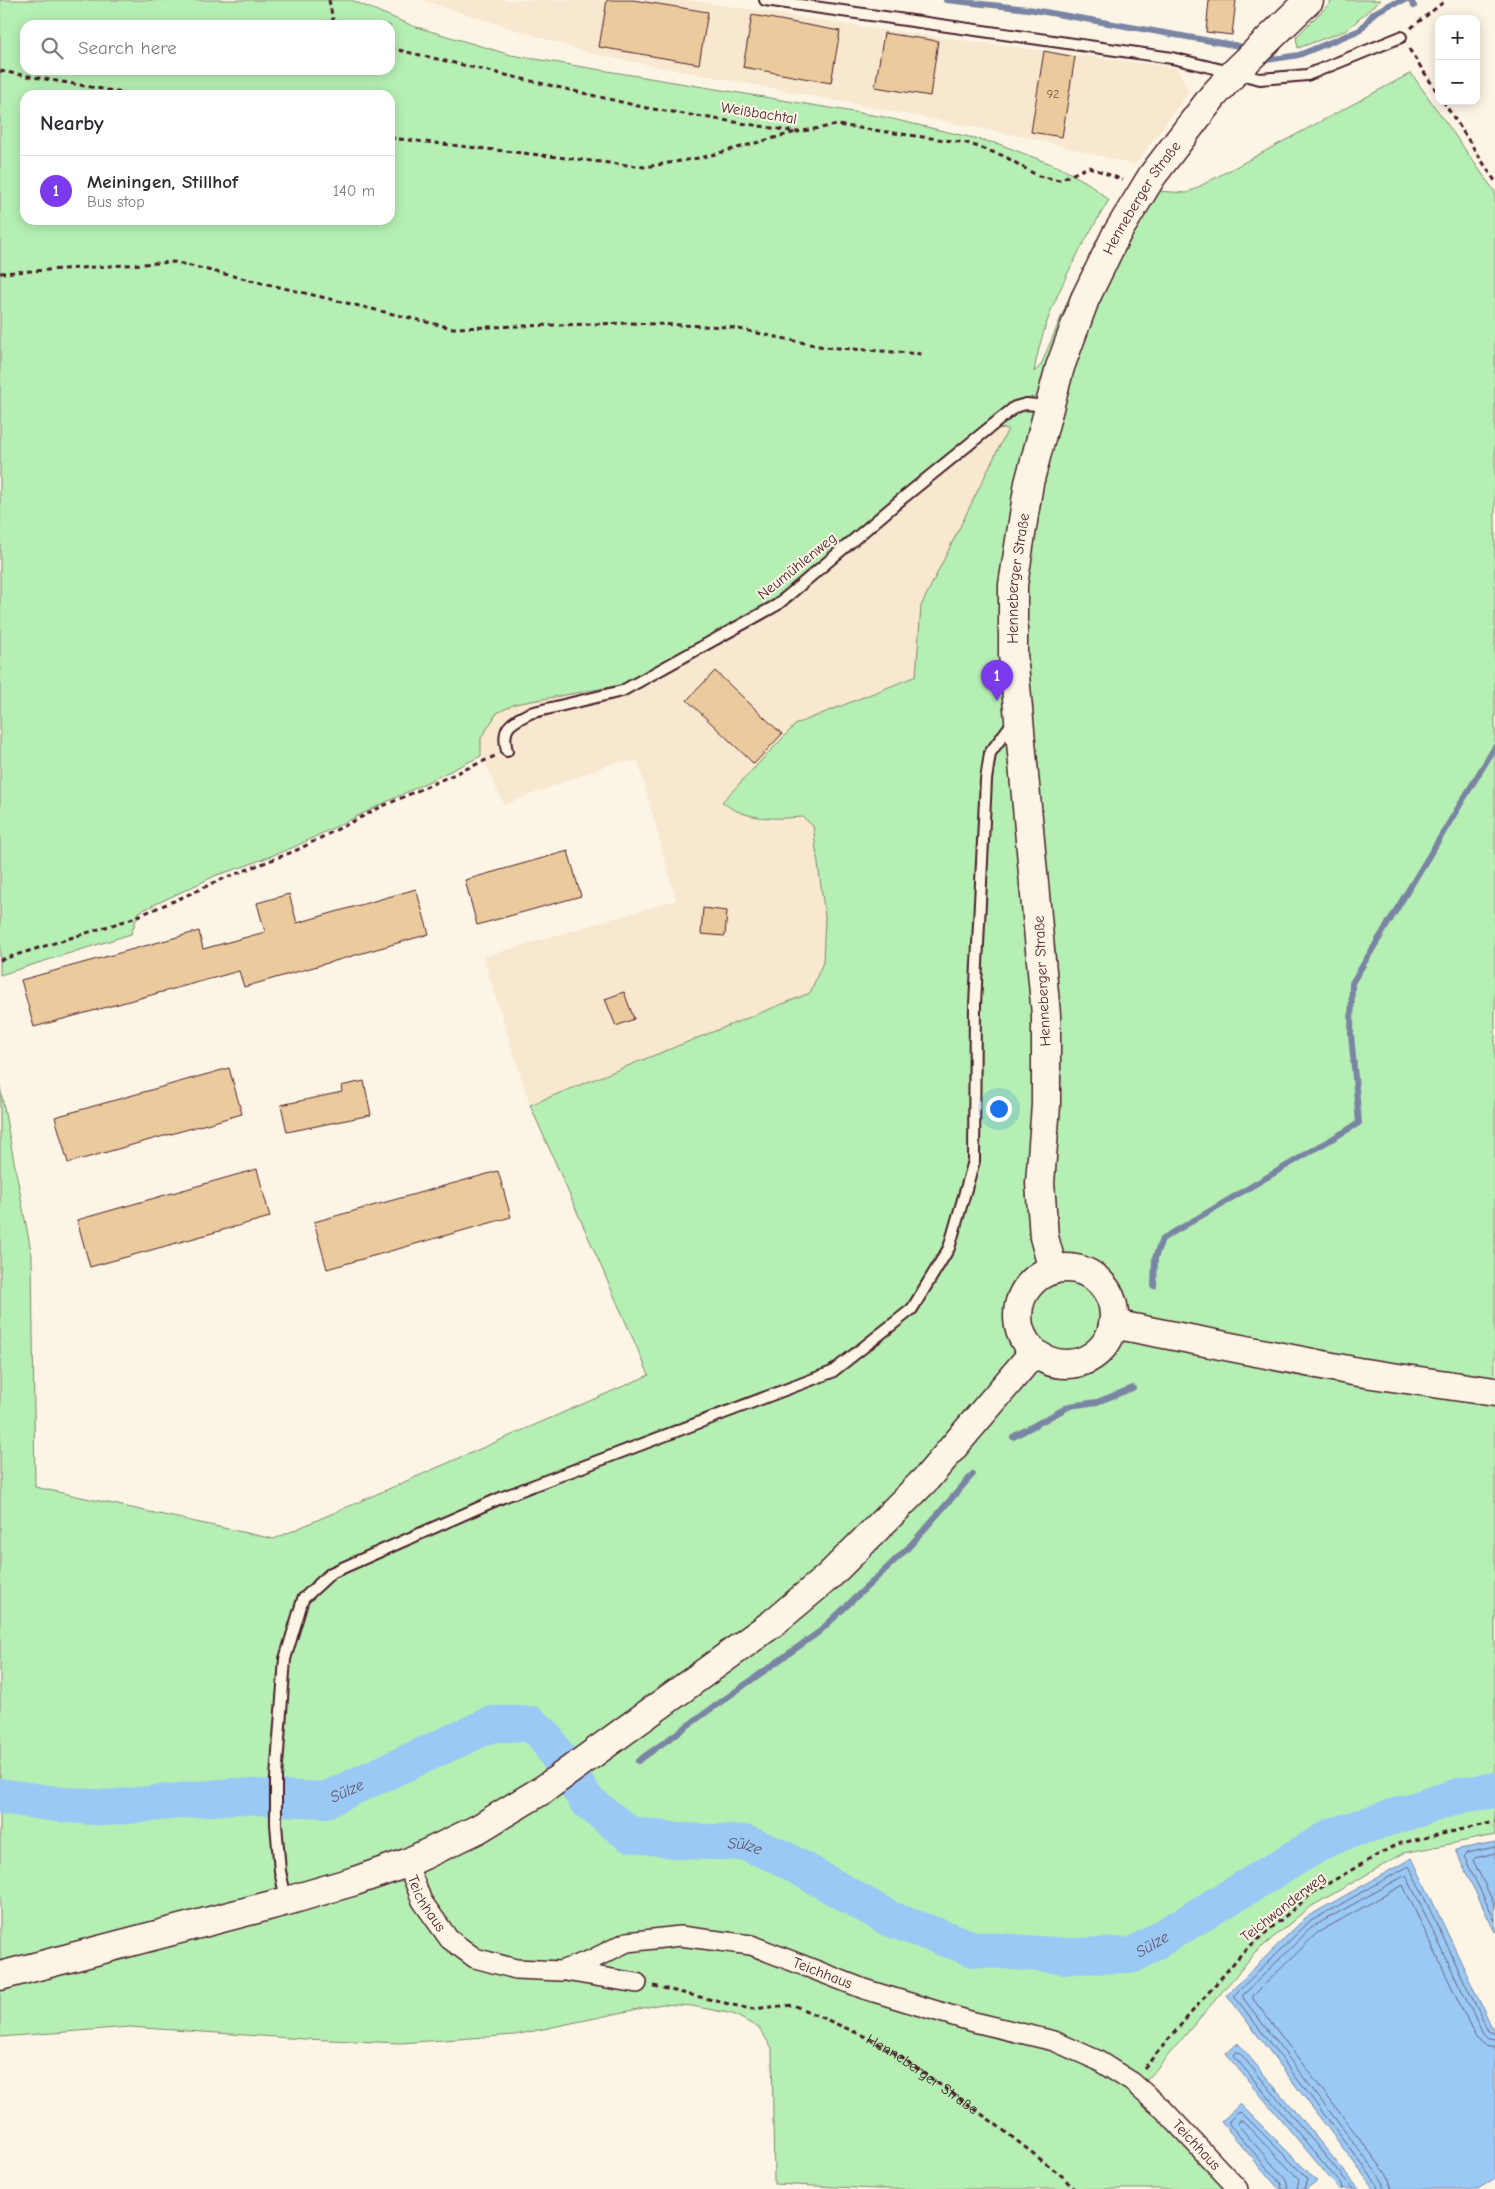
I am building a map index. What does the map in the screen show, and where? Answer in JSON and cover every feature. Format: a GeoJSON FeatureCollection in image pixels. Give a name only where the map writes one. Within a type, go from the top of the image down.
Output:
{"type":"FeatureCollection","features":[{"type":"Feature","properties":{"kind":"main road","name":"Henneberger Straße"},"geometry":{"type":"LineString","coordinates":[[1053,1270],[1044,1237],[1040,1183],[1046,1105],[1046,1015],[1039,923],[1017,717],[1013,654],[1013,585],[1029,483],[1048,406],[1060,367],[1085,299],[1116,235],[1145,188],[1185,131],[1235,72],[1309,0]]}},
{"type":"Feature","properties":{"kind":"main road"},"geometry":{"type":"LineString","coordinates":[[1071,1268],[1080,1270],[1100,1282],[1109,1294],[1114,1309],[1113,1324],[1111,1334],[1102,1348],[1089,1358],[1073,1364],[1056,1363],[1042,1358],[1034,1352],[1020,1332],[1018,1309],[1022,1296],[1032,1282],[1053,1270],[1071,1268]]}},
{"type":"Feature","properties":{"kind":"main road"},"geometry":{"type":"LineString","coordinates":[[1113,1324],[1358,1372],[1495,1392]]}},
{"type":"Feature","properties":{"kind":"main road"},"geometry":{"type":"LineString","coordinates":[[0,1976],[287,1901],[355,1881],[407,1863],[478,1829],[544,1789],[606,1745],[772,1623],[829,1576],[928,1478],[1034,1352]]}},
{"type":"Feature","properties":{"kind":"street","name":"Teichhaus"},"geometry":{"type":"LineString","coordinates":[[407,1863],[422,1901],[438,1924],[449,1939],[475,1958],[516,1969],[560,1970],[591,1960],[627,1942],[680,1936],[751,1945],[864,1989],[970,2022],[1054,2041],[1097,2060],[1132,2082],[1164,2110],[1238,2189]]}},
{"type":"Feature","properties":{"kind":"street"},"geometry":{"type":"LineString","coordinates":[[560,1970],[637,1983]]}},
{"type":"Feature","properties":{"kind":"lane"},"geometry":{"type":"LineString","coordinates":[[765,0],[1172,58],[1260,78],[1307,75],[1401,36]]}},
{"type":"Feature","properties":{"kind":"lane","name":"Neumühlenweg"},"geometry":{"type":"LineString","coordinates":[[506,751],[504,739],[507,727],[516,720],[530,713],[622,691],[777,605],[904,497],[1015,407],[1026,404],[1048,406]]}},
{"type":"Feature","properties":{"kind":"lane"},"geometry":{"type":"LineString","coordinates":[[287,1901],[280,1871],[276,1824],[276,1778],[286,1659],[303,1599],[331,1573],[502,1496],[832,1372],[912,1309],[949,1248],[974,1161],[975,1005],[986,780],[990,753],[1017,717]]}},
{"type":"Feature","properties":{"kind":"path"},"geometry":{"type":"LineString","coordinates":[[329,0],[333,20]]}},
{"type":"Feature","properties":{"kind":"path"},"geometry":{"type":"LineString","coordinates":[[1435,89],[1401,36],[1446,0]]}},
{"type":"Feature","properties":{"kind":"path","name":"Weißbachtal"},"geometry":{"type":"LineString","coordinates":[[395,49],[647,108],[797,132],[837,124],[967,143],[1004,156],[1038,176],[1059,180],[1089,167],[1145,188]]}},
{"type":"Feature","properties":{"kind":"path"},"geometry":{"type":"LineString","coordinates":[[0,71],[20,75]]}},
{"type":"Feature","properties":{"kind":"path"},"geometry":{"type":"LineString","coordinates":[[23,75],[108,90]]}},
{"type":"Feature","properties":{"kind":"path"},"geometry":{"type":"LineString","coordinates":[[1446,105],[1495,181]]}},
{"type":"Feature","properties":{"kind":"path"},"geometry":{"type":"LineString","coordinates":[[395,139],[645,167],[704,157],[797,132]]}},
{"type":"Feature","properties":{"kind":"path"},"geometry":{"type":"LineString","coordinates":[[0,273],[174,262],[452,328],[630,323],[729,327],[824,347],[923,354]]}},
{"type":"Feature","properties":{"kind":"path"},"geometry":{"type":"LineString","coordinates":[[0,960],[128,920],[220,880],[295,851],[381,807],[506,751]]}},
{"type":"Feature","properties":{"kind":"path","name":"Teichwanderweg"},"geometry":{"type":"LineString","coordinates":[[1132,2082],[1244,1951],[1316,1891],[1397,1844],[1495,1822]]}},
{"type":"Feature","properties":{"kind":"path","name":"Henneberger Straße"},"geometry":{"type":"LineString","coordinates":[[637,1983],[750,2009],[793,2005],[873,2041],[898,2055],[994,2123],[1062,2176],[1074,2189]]}},
{"type":"Feature","properties":{"kind":"shaded area"},"geometry":{"type":"Polygon","coordinates":[[[422,0],[688,0],[870,28],[1177,68],[1189,92],[1135,165],[1031,138],[593,54],[422,0]]]}},
{"type":"Feature","properties":{"kind":"shaded area"},"geometry":{"type":"Polygon","coordinates":[[[1041,365],[918,674],[796,724],[722,802],[733,810],[767,820],[803,817],[813,826],[825,917],[823,962],[810,993],[530,1105],[483,957],[676,900],[638,761],[613,763],[504,805],[480,752],[481,738],[496,713],[515,704],[983,427],[1041,365]]]}},
{"type":"Feature","properties":{"kind":"green space"},"geometry":{"type":"Polygon","coordinates":[[[0,0],[351,0],[413,26],[511,55],[884,117],[999,144],[1059,167],[1088,183],[1109,200],[1063,283],[1045,326],[1034,372],[1041,365],[1071,293],[1127,189],[1187,193],[1411,73],[1495,192],[1495,1835],[1404,1853],[1307,1909],[1255,1953],[1137,2092],[1231,2189],[876,2189],[774,2184],[772,2048],[759,2028],[733,2014],[692,2006],[662,2004],[515,2035],[400,2043],[304,2039],[130,2027],[0,2037],[0,1087],[32,1256],[35,1487],[274,1539],[649,1375],[530,1105],[810,993],[823,962],[825,917],[813,826],[803,817],[771,818],[751,816],[741,813],[722,802],[796,724],[916,676],[921,606],[1008,429],[983,427],[772,600],[621,685],[515,704],[497,713],[481,738],[481,756],[292,848],[217,875],[139,912],[131,934],[0,975],[0,0]]]}},
{"type":"Feature","properties":{"kind":"green space"},"geometry":{"type":"Polygon","coordinates":[[[1333,0],[1380,0],[1347,30],[1298,48],[1296,37],[1333,0]]]}},
{"type":"Feature","properties":{"kind":"water"},"geometry":{"type":"Polygon","coordinates":[[[1495,1842],[1495,1932],[1455,1850],[1495,1842]]]}},
{"type":"Feature","properties":{"kind":"water"},"geometry":{"type":"Polygon","coordinates":[[[1412,1858],[1495,2034],[1495,2178],[1478,2189],[1374,2189],[1227,1995],[1305,1918],[1412,1858]]]}},
{"type":"Feature","properties":{"kind":"water"},"geometry":{"type":"Polygon","coordinates":[[[1238,2043],[1359,2189],[1339,2189],[1226,2054],[1238,2043]]]}},
{"type":"Feature","properties":{"kind":"water"},"geometry":{"type":"Polygon","coordinates":[[[1240,2104],[1317,2181],[1306,2189],[1279,2189],[1221,2122],[1240,2104]]]}},
{"type":"Feature","properties":{"kind":"building"},"geometry":{"type":"Polygon","coordinates":[[[607,0],[633,0],[708,12],[699,64],[599,47],[607,0]]]}},
{"type":"Feature","properties":{"kind":"building"},"geometry":{"type":"Polygon","coordinates":[[[1209,0],[1236,0],[1232,35],[1206,32],[1209,0]]]}},
{"type":"Feature","properties":{"kind":"building"},"geometry":{"type":"Polygon","coordinates":[[[752,15],[840,31],[831,83],[743,67],[752,15]]]}},
{"type":"Feature","properties":{"kind":"building"},"geometry":{"type":"Polygon","coordinates":[[[884,33],[938,41],[930,96],[875,87],[884,33]]]}},
{"type":"Feature","properties":{"kind":"building"},"geometry":{"type":"Polygon","coordinates":[[[1044,51],[1075,57],[1062,137],[1031,132],[1044,51]]]}},
{"type":"Feature","properties":{"kind":"building"},"geometry":{"type":"Polygon","coordinates":[[[715,671],[782,734],[754,764],[687,700],[715,671]]]}},
{"type":"Feature","properties":{"kind":"building"},"geometry":{"type":"Polygon","coordinates":[[[568,851],[581,896],[477,925],[465,880],[568,851]]]}},
{"type":"Feature","properties":{"kind":"building"},"geometry":{"type":"Polygon","coordinates":[[[416,889],[429,934],[244,987],[239,971],[34,1027],[21,980],[199,931],[203,949],[265,932],[257,903],[289,894],[297,923],[416,889]]]}},
{"type":"Feature","properties":{"kind":"building"},"geometry":{"type":"Polygon","coordinates":[[[703,908],[727,911],[725,936],[701,934],[703,908]]]}},
{"type":"Feature","properties":{"kind":"building"},"geometry":{"type":"Polygon","coordinates":[[[624,992],[634,1019],[616,1026],[605,999],[624,992]]]}},
{"type":"Feature","properties":{"kind":"building"},"geometry":{"type":"Polygon","coordinates":[[[229,1068],[242,1114],[68,1163],[55,1117],[229,1068]]]}},
{"type":"Feature","properties":{"kind":"building"},"geometry":{"type":"Polygon","coordinates":[[[364,1081],[371,1115],[287,1132],[281,1105],[342,1092],[341,1086],[364,1081]]]}},
{"type":"Feature","properties":{"kind":"building"},"geometry":{"type":"Polygon","coordinates":[[[257,1169],[270,1217],[90,1267],[77,1220],[257,1169]]]}},
{"type":"Feature","properties":{"kind":"building"},"geometry":{"type":"Polygon","coordinates":[[[498,1171],[511,1217],[327,1269],[314,1222],[498,1171]]]}},
{"type":"Feature","properties":{"kind":"waterway"},"geometry":{"type":"LineString","coordinates":[[946,0],[1028,9],[1239,46]]}},
{"type":"Feature","properties":{"kind":"waterway"},"geometry":{"type":"LineString","coordinates":[[1267,60],[1299,55],[1360,30],[1374,13],[1391,4],[1405,0]]}},
{"type":"Feature","properties":{"kind":"waterway"},"geometry":{"type":"LineString","coordinates":[[1410,0],[1414,6]]}},
{"type":"Feature","properties":{"kind":"waterway"},"geometry":{"type":"LineString","coordinates":[[1154,1286],[1155,1258],[1162,1239],[1359,1123],[1351,1034],[1352,983],[1495,747]]}},
{"type":"Feature","properties":{"kind":"waterway"},"geometry":{"type":"LineString","coordinates":[[1013,1437],[1070,1406],[1097,1402],[1133,1388]]}},
{"type":"Feature","properties":{"kind":"waterway"},"geometry":{"type":"LineString","coordinates":[[638,1761],[819,1632],[908,1548],[973,1474]]}},
{"type":"Feature","properties":{"kind":"waterway","name":"Sülze"},"geometry":{"type":"LineString","coordinates":[[0,1796],[56,1804],[106,1808],[233,1796],[325,1800],[492,1724],[531,1724],[543,1734],[587,1801],[629,1834],[680,1841],[745,1843],[779,1856],[890,1919],[974,1949],[1067,1956],[1133,1955],[1332,1836],[1462,1795],[1495,1790]]}},
{"type":"Feature","properties":{"kind":"place","name":"Meiningen, Stillhof"},"geometry":{"type":"Point","coordinates":[997,701]}}]}
